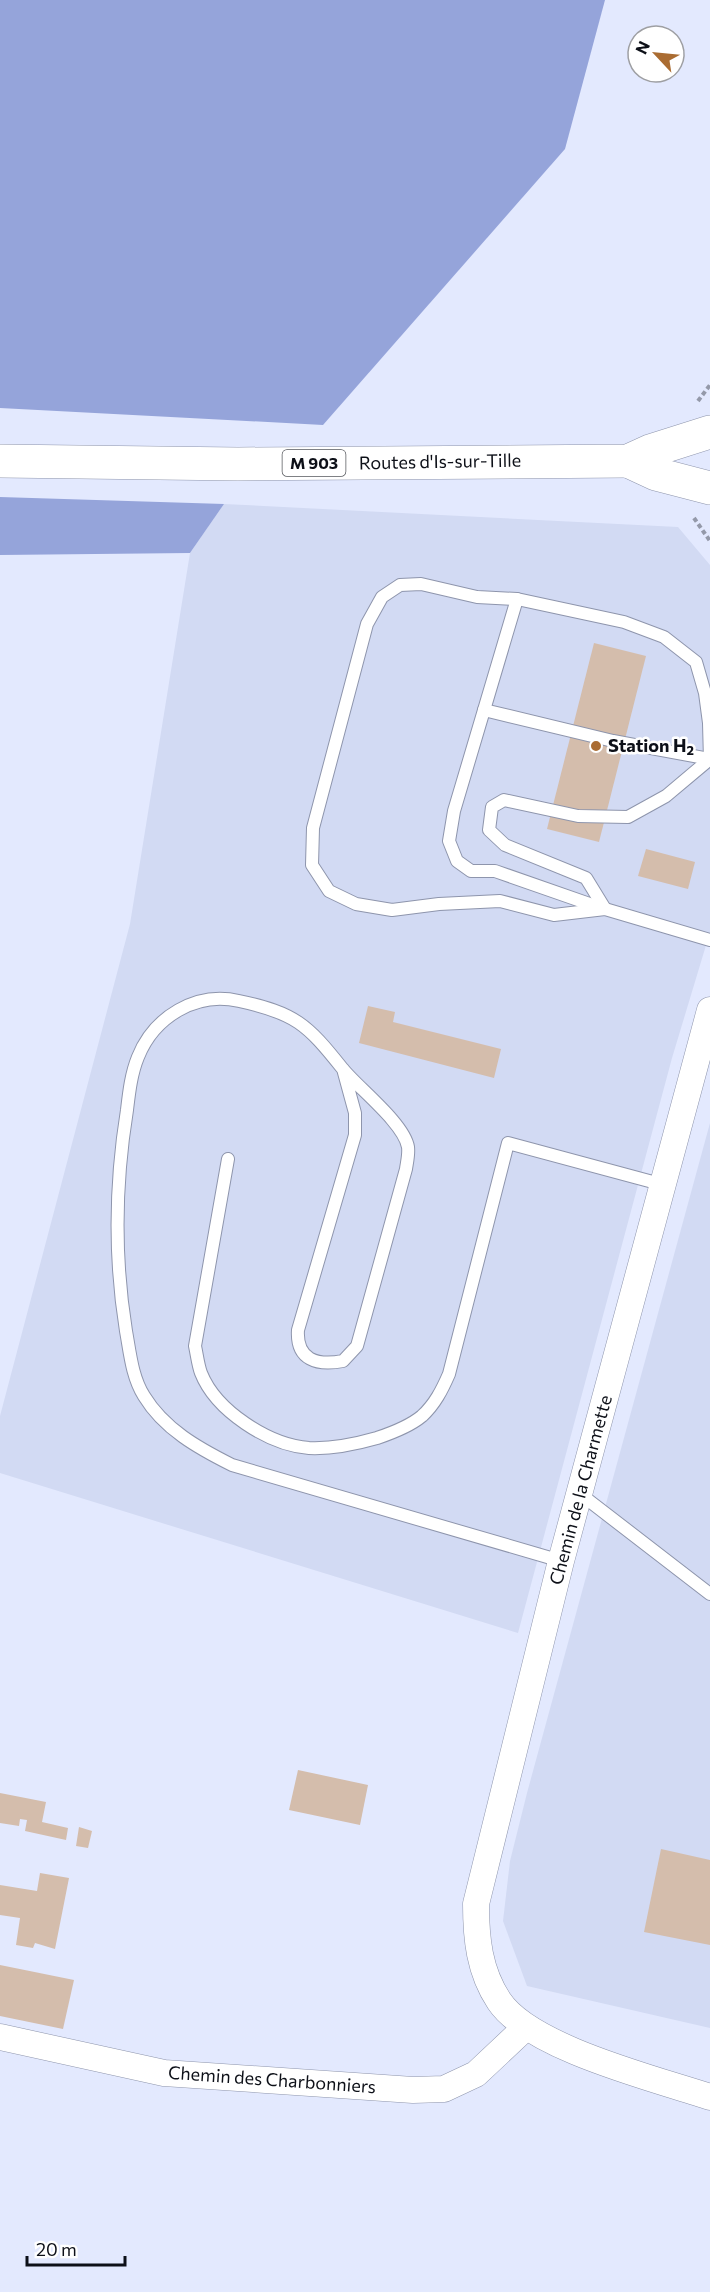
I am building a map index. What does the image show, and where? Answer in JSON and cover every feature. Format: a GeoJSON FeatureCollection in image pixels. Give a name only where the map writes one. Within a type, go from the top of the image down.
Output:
{"type":"FeatureCollection","features":[{"type":"Feature","properties":{"kind":"main road","name":"Routes d'Is-sur-Tille"},"geometry":{"type":"LineString","coordinates":[[0,461],[238,464],[628,460],[710,432]]}},
{"type":"Feature","properties":{"kind":"main road","name":"Routes d'Is-sur-Tille"},"geometry":{"type":"LineString","coordinates":[[628,460],[656,474],[710,488]]}},
{"type":"Feature","properties":{"kind":"street","name":"Chemin de la Charmette"},"geometry":{"type":"LineString","coordinates":[[710,1010],[561,1561],[476,1904],[476,1938],[484,1973],[500,2002],[526,2027],[566,2049],[710,2097]]}},
{"type":"Feature","properties":{"kind":"street","name":"Chemin des Charbonniers"},"geometry":{"type":"LineString","coordinates":[[0,2037],[164,2073],[413,2090],[444,2089],[476,2074],[526,2027]]}},
{"type":"Feature","properties":{"kind":"lane"},"geometry":{"type":"LineString","coordinates":[[605,909],[554,915],[500,901],[439,904],[392,910],[356,904],[329,891],[312,865],[313,828],[367,624],[382,597],[400,585],[421,584],[477,597],[517,599],[624,622],[664,637],[696,662],[705,693],[710,760]]}},
{"type":"Feature","properties":{"kind":"lane"},"geometry":{"type":"LineString","coordinates":[[517,599],[454,811],[449,841],[457,861],[471,871],[495,872],[605,909],[710,940]]}},
{"type":"Feature","properties":{"kind":"lane"},"geometry":{"type":"LineString","coordinates":[[484,710],[613,741],[710,760]]}},
{"type":"Feature","properties":{"kind":"lane"},"geometry":{"type":"LineString","coordinates":[[605,909],[586,878],[505,845],[489,830],[492,807],[504,800],[578,816],[628,817],[666,796],[710,760]]}},
{"type":"Feature","properties":{"kind":"lane"},"geometry":{"type":"LineString","coordinates":[[343,1069],[356,1113],[355,1135],[297,1340],[301,1351],[308,1358],[319,1363],[343,1361],[357,1346],[408,1158],[408,1146],[401,1130],[343,1069],[326,1046],[298,1022],[282,1012],[231,999],[198,1001],[167,1017],[146,1041],[132,1073],[120,1152],[117,1220],[120,1290],[131,1361],[143,1395],[156,1412],[189,1441],[232,1465],[561,1561]]}},
{"type":"Feature","properties":{"kind":"lane"},"geometry":{"type":"LineString","coordinates":[[228,1159],[195,1346],[201,1372],[212,1393],[231,1413],[254,1430],[308,1448],[357,1443],[394,1432],[421,1417],[438,1397],[449,1374],[508,1143],[664,1185]]}},
{"type":"Feature","properties":{"kind":"lane"},"geometry":{"type":"LineString","coordinates":[[579,1493],[710,1594]]}},
{"type":"Feature","properties":{"kind":"shaded area"},"geometry":{"type":"Polygon","coordinates":[[[0,0],[605,0],[565,149],[323,425],[0,408],[0,0]]]}},
{"type":"Feature","properties":{"kind":"shaded area"},"geometry":{"type":"Polygon","coordinates":[[[0,497],[224,504],[190,553],[0,555],[0,497]]]}},
{"type":"Feature","properties":{"kind":"shaded area"},"geometry":{"type":"Polygon","coordinates":[[[224,504],[678,527],[710,565],[710,932],[672,1058],[518,1633],[0,1473],[0,1416],[130,924],[190,553],[224,504]]]}},
{"type":"Feature","properties":{"kind":"shaded area"},"geometry":{"type":"Polygon","coordinates":[[[710,1123],[710,2028],[527,1986],[503,1921],[510,1861],[527,1793],[710,1123]]]}},
{"type":"Feature","properties":{"kind":"building"},"geometry":{"type":"Polygon","coordinates":[[[594,643],[646,656],[599,842],[547,829],[594,643]]]}},
{"type":"Feature","properties":{"kind":"building"},"geometry":{"type":"Polygon","coordinates":[[[646,849],[695,862],[688,889],[638,876],[646,849]]]}},
{"type":"Feature","properties":{"kind":"building"},"geometry":{"type":"Polygon","coordinates":[[[368,1006],[395,1012],[393,1022],[501,1049],[494,1078],[359,1043],[368,1006]]]}},
{"type":"Feature","properties":{"kind":"building"},"geometry":{"type":"Polygon","coordinates":[[[298,1770],[368,1785],[360,1825],[289,1810],[298,1770]]]}},
{"type":"Feature","properties":{"kind":"building"},"geometry":{"type":"Polygon","coordinates":[[[0,1793],[46,1802],[42,1822],[68,1828],[66,1840],[25,1831],[27,1820],[20,1819],[19,1826],[0,1823],[0,1793]]]}},
{"type":"Feature","properties":{"kind":"building"},"geometry":{"type":"Polygon","coordinates":[[[79,1827],[92,1831],[88,1848],[76,1846],[79,1827]]]}},
{"type":"Feature","properties":{"kind":"building"},"geometry":{"type":"Polygon","coordinates":[[[661,1849],[710,1860],[710,1945],[644,1932],[661,1849]]]}},
{"type":"Feature","properties":{"kind":"building"},"geometry":{"type":"Polygon","coordinates":[[[40,1873],[69,1878],[55,1949],[35,1943],[33,1948],[16,1945],[20,1918],[0,1915],[0,1885],[37,1891],[40,1873]]]}},
{"type":"Feature","properties":{"kind":"building"},"geometry":{"type":"Polygon","coordinates":[[[0,1965],[74,1980],[63,2029],[0,2016],[0,1965]]]}},
{"type":"Feature","properties":{"kind":"place","name":"Station H₂"},"geometry":{"type":"Point","coordinates":[596,746]}}]}
